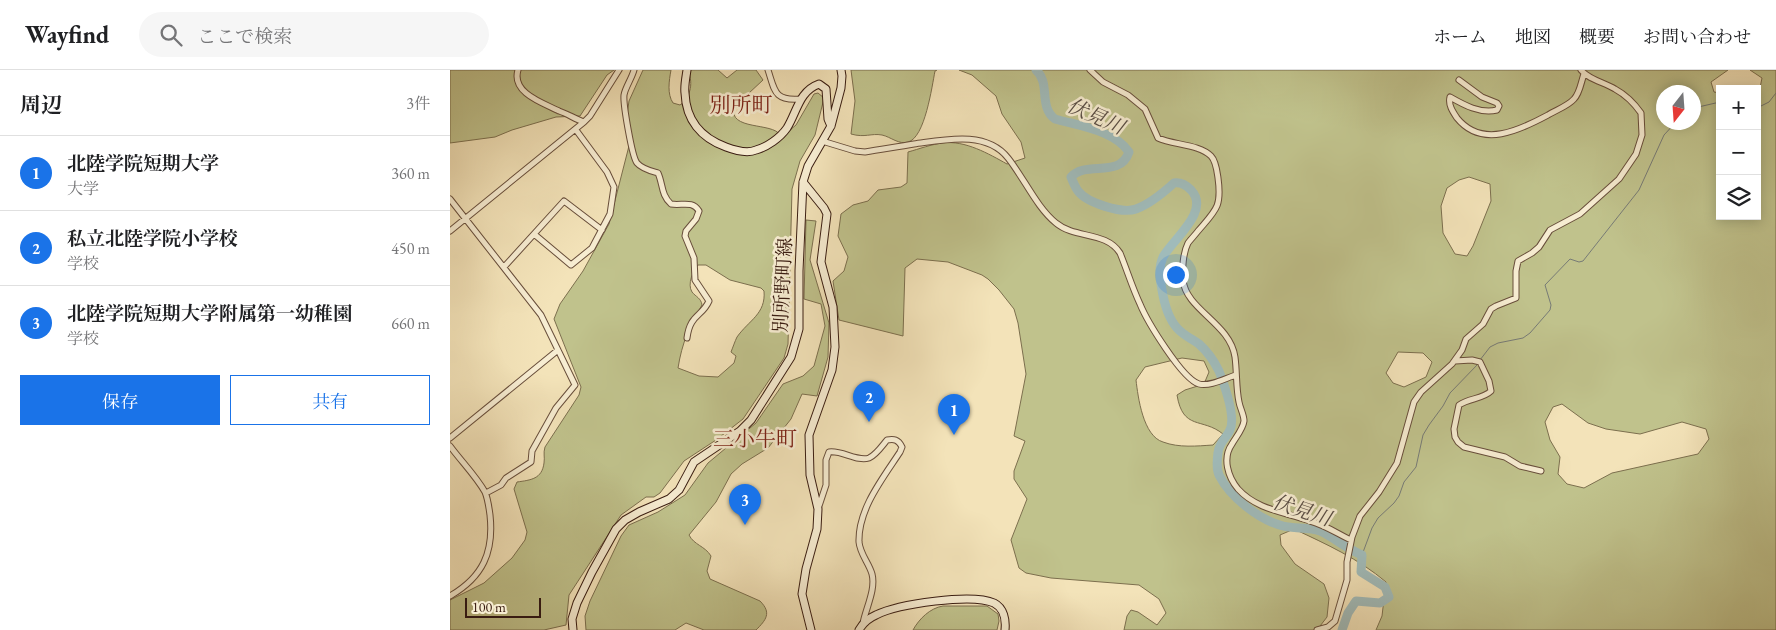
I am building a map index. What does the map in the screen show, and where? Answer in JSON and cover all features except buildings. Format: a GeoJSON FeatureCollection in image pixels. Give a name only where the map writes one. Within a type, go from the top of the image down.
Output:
{"type":"FeatureCollection","features":[{"type":"Feature","properties":{"kind":"main road"},"geometry":{"type":"LineString","coordinates":[[687,70],[685,93],[690,115],[699,132],[715,143],[735,150],[754,151],[770,144],[786,130],[800,99],[813,86],[820,84],[826,90],[828,119],[831,126]]}},
{"type":"Feature","properties":{"kind":"main road","name":"別所野町線"},"geometry":{"type":"LineString","coordinates":[[573,630],[572,619],[577,603],[616,530],[625,520],[639,512],[669,500],[679,490],[694,462],[740,432],[751,420],[791,357],[799,330],[799,271],[803,182],[808,166],[831,126],[841,88],[841,70]]}},
{"type":"Feature","properties":{"kind":"main road"},"geometry":{"type":"LineString","coordinates":[[803,182],[827,214],[821,262],[833,307],[835,347],[832,370],[809,435],[810,475],[818,509],[817,529],[802,594],[811,630]]}},
{"type":"Feature","properties":{"kind":"main road"},"geometry":{"type":"LineString","coordinates":[[861,627],[875,615],[888,610],[939,599],[988,601],[1001,609],[1005,620],[1005,630]]}},
{"type":"Feature","properties":{"kind":"street"},"geometry":{"type":"LineString","coordinates":[[518,70],[518,83],[522,90],[575,120],[584,122]]}},
{"type":"Feature","properties":{"kind":"street"},"geometry":{"type":"LineString","coordinates":[[450,231],[576,130],[590,116],[619,70]]}},
{"type":"Feature","properties":{"kind":"street"},"geometry":{"type":"LineString","coordinates":[[634,70],[624,96],[627,127],[634,158],[643,168],[658,173],[661,179],[663,194],[671,204],[691,203],[696,205],[699,211],[696,219],[686,231],[685,236],[694,258],[695,280],[709,301],[706,308],[690,323],[687,338]]}},
{"type":"Feature","properties":{"kind":"street"},"geometry":{"type":"LineString","coordinates":[[768,70],[776,94],[781,98],[789,100],[800,99]]}},
{"type":"Feature","properties":{"kind":"street"},"geometry":{"type":"LineString","coordinates":[[1090,70],[1103,82],[1128,95],[1145,110],[1158,138],[1203,151],[1213,159],[1217,170],[1220,196],[1216,208],[1188,242],[1184,256],[1183,281],[1191,300],[1219,326],[1235,356],[1239,404],[1244,419],[1242,427],[1230,446],[1226,458],[1228,472],[1234,483],[1252,501],[1263,507],[1311,521],[1351,540]]}},
{"type":"Feature","properties":{"kind":"street"},"geometry":{"type":"LineString","coordinates":[[1317,630],[1328,627],[1335,621],[1346,580],[1351,540],[1360,516],[1383,486],[1397,463],[1414,402],[1421,392],[1455,360],[1462,350],[1466,339],[1482,324],[1491,309],[1516,298],[1518,261],[1539,247],[1550,230],[1580,214],[1619,179],[1636,154],[1642,135],[1641,113],[1626,96],[1582,72],[1574,100],[1513,132],[1493,136],[1478,132],[1467,128],[1452,111],[1449,102],[1450,97],[1469,107],[1487,112],[1496,110],[1499,106],[1497,102],[1482,98],[1459,80]]}},
{"type":"Feature","properties":{"kind":"street"},"geometry":{"type":"LineString","coordinates":[[534,234],[571,265],[592,248],[610,214],[613,202],[613,183],[576,130]]}},
{"type":"Feature","properties":{"kind":"street"},"geometry":{"type":"LineString","coordinates":[[822,141],[855,151],[865,152],[941,140],[966,139],[988,144],[1002,152],[1045,212],[1057,224],[1064,228],[1107,240],[1117,247],[1140,304],[1154,330],[1173,358],[1193,381],[1200,384],[1210,383],[1236,375]]}},
{"type":"Feature","properties":{"kind":"street"},"geometry":{"type":"LineString","coordinates":[[450,199],[541,315],[575,386],[552,416],[532,451],[532,462],[506,478],[501,485],[486,494]]}},
{"type":"Feature","properties":{"kind":"street"},"geometry":{"type":"LineString","coordinates":[[504,267],[564,201],[602,230]]}},
{"type":"Feature","properties":{"kind":"street"},"geometry":{"type":"LineString","coordinates":[[450,438],[558,350]]}},
{"type":"Feature","properties":{"kind":"street"},"geometry":{"type":"LineString","coordinates":[[1455,360],[1480,362],[1490,381],[1491,391],[1488,395],[1466,400],[1459,405],[1454,429],[1458,442],[1464,447],[1505,457],[1520,466],[1541,471]]}},
{"type":"Feature","properties":{"kind":"street"},"geometry":{"type":"LineString","coordinates":[[818,509],[826,485],[826,460],[829,452],[834,451],[869,458],[887,440],[894,439],[900,443],[902,447],[900,452],[873,494],[860,529],[861,550],[873,580],[861,627]]}},
{"type":"Feature","properties":{"kind":"street"},"geometry":{"type":"LineString","coordinates":[[450,446],[486,494],[491,530],[489,546],[483,566],[464,586],[450,596]]}},
{"type":"Feature","properties":{"kind":"green space"},"geometry":{"type":"Polygon","coordinates":[[[450,70],[614,70],[607,75],[580,116],[556,117],[495,137],[450,143],[450,70]]]}},
{"type":"Feature","properties":{"kind":"green space"},"geometry":{"type":"Polygon","coordinates":[[[643,70],[671,70],[670,96],[673,103],[680,105],[687,98],[691,84],[687,70],[718,70],[727,78],[737,70],[756,70],[763,80],[734,107],[734,115],[744,123],[776,131],[780,135],[784,135],[796,125],[814,94],[818,93],[824,98],[815,135],[800,161],[792,189],[788,344],[784,358],[743,419],[684,461],[660,493],[654,497],[646,497],[621,515],[569,595],[566,625],[544,630],[450,630],[450,600],[484,583],[512,558],[525,540],[527,532],[514,489],[517,482],[535,478],[541,472],[544,463],[545,447],[579,395],[581,387],[554,319],[560,304],[583,271],[609,224],[630,142],[626,122],[629,101],[643,70]],[[698,265],[691,278],[692,292],[701,301],[702,305],[687,335],[678,368],[699,376],[718,377],[734,363],[736,356],[731,352],[737,337],[760,311],[764,299],[764,291],[761,288],[730,280],[706,265],[698,265]]]}},
{"type":"Feature","properties":{"kind":"green space"},"geometry":{"type":"Polygon","coordinates":[[[851,70],[937,70],[935,71],[927,111],[914,138],[905,143],[882,135],[860,136],[851,134],[855,101],[851,70]]]}},
{"type":"Feature","properties":{"kind":"green space"},"geometry":{"type":"Polygon","coordinates":[[[959,70],[1728,70],[1711,82],[1714,92],[1716,92],[1716,220],[1761,220],[1762,78],[1750,70],[1776,70],[1776,630],[1376,630],[1382,616],[1386,582],[1353,559],[1294,529],[1280,535],[1281,545],[1295,564],[1324,584],[1329,598],[1327,617],[1317,630],[1124,630],[1127,616],[1131,610],[1138,612],[1157,625],[1166,613],[1159,599],[1139,585],[1051,578],[1026,573],[1019,568],[1011,540],[1027,499],[1014,479],[1014,471],[1025,441],[1014,436],[1026,374],[1014,309],[999,290],[982,275],[948,262],[917,259],[905,268],[903,336],[839,320],[833,281],[844,271],[848,257],[838,236],[841,214],[853,205],[868,201],[878,190],[901,187],[907,183],[908,152],[934,144],[951,143],[976,149],[1007,164],[1025,158],[1021,142],[1002,114],[996,96],[972,75],[959,70]],[[1469,177],[1459,180],[1447,188],[1441,206],[1443,233],[1455,254],[1467,256],[1491,201],[1490,184],[1469,177]],[[1398,352],[1386,373],[1393,383],[1404,387],[1426,377],[1432,362],[1423,353],[1398,352]],[[1182,358],[1145,367],[1136,380],[1138,396],[1146,424],[1156,438],[1175,445],[1213,445],[1223,434],[1189,419],[1180,406],[1177,395],[1185,390],[1204,384],[1209,372],[1204,361],[1182,358]],[[1562,404],[1553,407],[1545,422],[1550,440],[1560,457],[1558,474],[1567,484],[1584,488],[1612,473],[1698,454],[1709,439],[1706,429],[1682,422],[1640,434],[1606,429],[1588,423],[1562,404]]]}},
{"type":"Feature","properties":{"kind":"green space"},"geometry":{"type":"Polygon","coordinates":[[[806,220],[816,221],[810,260],[829,323],[828,357],[817,396],[802,394],[791,419],[768,448],[742,464],[731,474],[716,502],[689,535],[711,556],[707,571],[710,579],[760,601],[766,609],[765,620],[756,630],[704,630],[686,623],[675,630],[586,630],[585,616],[590,601],[621,536],[629,525],[658,512],[685,495],[708,463],[756,423],[783,384],[803,376],[814,366],[825,326],[821,304],[804,299],[806,220]]]}},
{"type":"Feature","properties":{"kind":"green space"},"geometry":{"type":"Polygon","coordinates":[[[943,606],[987,606],[998,614],[997,630],[913,630],[925,615],[943,606]]]}},
{"type":"Feature","properties":{"kind":"waterway","name":"伏見川"},"geometry":{"type":"LineString","coordinates":[[1036,70],[1043,81],[1047,108],[1055,119],[1105,134],[1129,152],[1125,160],[1118,165],[1077,172],[1071,177],[1077,189],[1089,200],[1114,209],[1136,209],[1161,194],[1174,183],[1181,183],[1187,187],[1196,198],[1194,216],[1163,257],[1160,265],[1160,278],[1167,310],[1174,324],[1185,335],[1199,344],[1210,356],[1219,371],[1226,392],[1232,417],[1230,430],[1219,449],[1217,464],[1219,475],[1230,491],[1246,507],[1264,519],[1283,526],[1320,531],[1362,555],[1361,572],[1385,587],[1389,597],[1380,603],[1356,601],[1348,613],[1342,630]]}},
{"type":"Feature","properties":{"kind":"waterway"},"geometry":{"type":"LineString","coordinates":[[1761,106],[1769,102],[1776,93]]}},
{"type":"Feature","properties":{"kind":"waterway"},"geometry":{"type":"LineString","coordinates":[[1701,106],[1716,103]]}},
{"type":"Feature","properties":{"kind":"waterway"},"geometry":{"type":"LineString","coordinates":[[1480,360],[1490,347],[1498,343],[1523,338],[1530,333],[1550,310],[1551,305],[1545,285],[1570,259],[1579,262],[1583,261],[1639,190],[1664,135],[1669,130]]}},
{"type":"Feature","properties":{"kind":"waterway"},"geometry":{"type":"LineString","coordinates":[[1362,555],[1372,528],[1378,518],[1394,503],[1399,496],[1404,482],[1416,467],[1423,435],[1429,425],[1450,393],[1478,364]]}},
{"type":"Feature","properties":{"kind":"place","name":"私立北陸学院小学校"},"geometry":{"type":"Point","coordinates":[869,422]}},
{"type":"Feature","properties":{"kind":"place","name":"北陸学院短期大学"},"geometry":{"type":"Point","coordinates":[954,435]}},
{"type":"Feature","properties":{"kind":"place","name":"北陸学院短期大学附属第一幼稚園"},"geometry":{"type":"Point","coordinates":[745,525]}},
{"type":"Feature","properties":{"kind":"district","name":"別所町"},"geometry":{"type":"Point","coordinates":[741,105]}},
{"type":"Feature","properties":{"kind":"district","name":"三小牛町"},"geometry":{"type":"Point","coordinates":[755,439]}}]}
